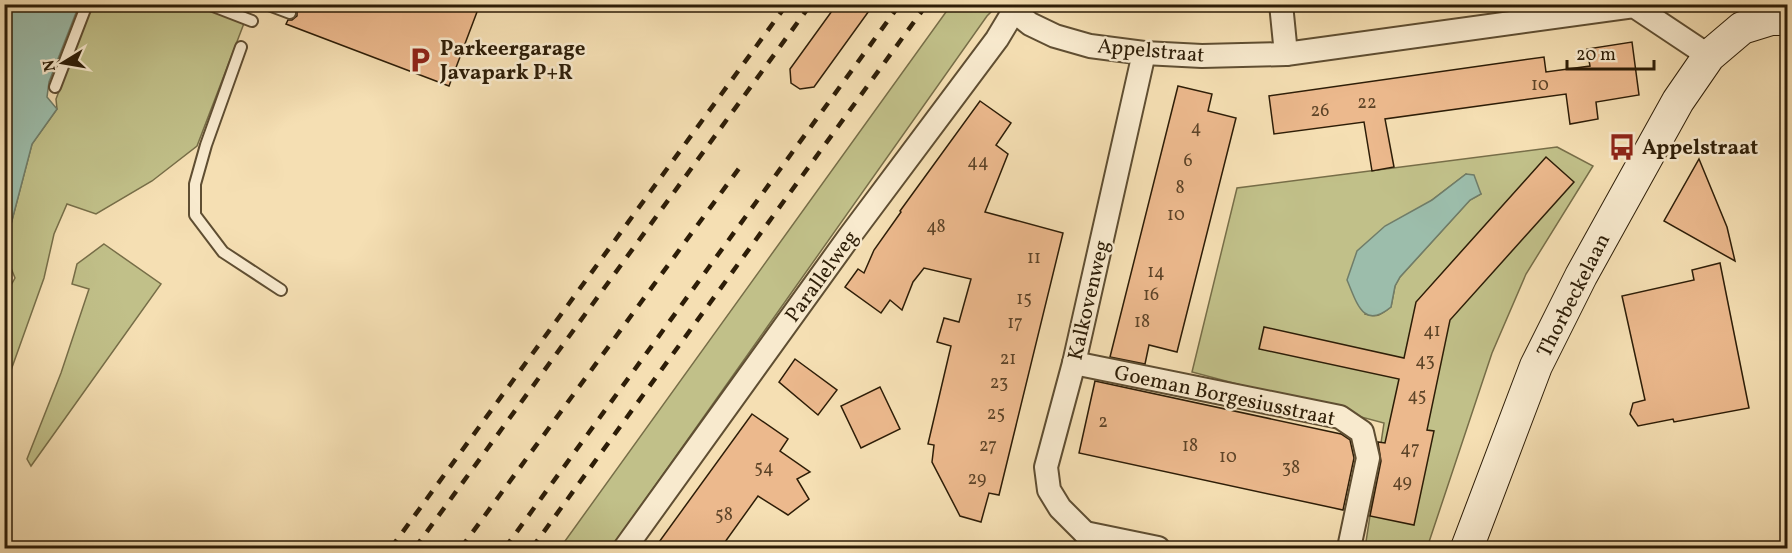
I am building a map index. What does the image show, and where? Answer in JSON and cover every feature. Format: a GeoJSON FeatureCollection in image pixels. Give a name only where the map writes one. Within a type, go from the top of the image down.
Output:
{"type":"FeatureCollection","features":[{"type":"Feature","properties":{"kind":"street"},"geometry":{"type":"LineString","coordinates":[[1281,4],[1286,54]]}},
{"type":"Feature","properties":{"kind":"street","name":"Appelstraat"},"geometry":{"type":"LineString","coordinates":[[1016,8],[1030,24],[1055,36],[1090,46],[1144,53],[1202,56],[1286,54],[1634,6],[1709,56]]}},
{"type":"Feature","properties":{"kind":"street","name":"Parallelweg"},"geometry":{"type":"LineString","coordinates":[[625,549],[842,247],[997,39],[1016,8]]}},
{"type":"Feature","properties":{"kind":"street","name":"Thorbeckelaan"},"geometry":{"type":"LineString","coordinates":[[1467,549],[1536,366],[1581,276],[1678,101],[1709,56],[1743,28],[1771,19],[1788,19]]}},
{"type":"Feature","properties":{"kind":"street","name":"Kalkovenweg"},"geometry":{"type":"LineString","coordinates":[[1083,541],[1049,490],[1046,467],[1074,363],[1144,53]]}},
{"type":"Feature","properties":{"kind":"street","name":"Goeman Borgesiusstraat"},"geometry":{"type":"LineString","coordinates":[[1074,363],[1340,417],[1362,432],[1368,458],[1349,549]]}},
{"type":"Feature","properties":{"kind":"street"},"geometry":{"type":"LineString","coordinates":[[1083,541],[1158,549]]}},
{"type":"Feature","properties":{"kind":"lane"},"geometry":{"type":"LineString","coordinates":[[55,87],[87,4]]}},
{"type":"Feature","properties":{"kind":"lane"},"geometry":{"type":"LineString","coordinates":[[208,4],[252,21]]}},
{"type":"Feature","properties":{"kind":"lane"},"geometry":{"type":"LineString","coordinates":[[266,4],[290,13]]}},
{"type":"Feature","properties":{"kind":"lane"},"geometry":{"type":"LineString","coordinates":[[242,47],[206,145],[195,184],[195,215],[223,252],[281,290]]}},
{"type":"Feature","properties":{"kind":"shaded area"},"geometry":{"type":"Polygon","coordinates":[[[5,4],[79,5],[49,82],[47,97],[57,109],[32,144],[5,247],[5,4]]]}},
{"type":"Feature","properties":{"kind":"shaded area"},"geometry":{"type":"Polygon","coordinates":[[[92,5],[251,5],[197,146],[152,181],[96,214],[67,204],[54,234],[44,278],[5,387],[5,296],[15,278],[5,253],[5,247],[32,144],[57,109],[56,99],[92,5]]]}},
{"type":"Feature","properties":{"kind":"shaded area"},"geometry":{"type":"Polygon","coordinates":[[[951,5],[998,5],[987,16],[611,548],[560,548],[951,5]]]}},
{"type":"Feature","properties":{"kind":"shaded area"},"geometry":{"type":"Polygon","coordinates":[[[1557,147],[1593,166],[1526,274],[1492,353],[1427,548],[1369,548],[1366,542],[1384,423],[1192,372],[1237,188],[1557,147]],[[1466,174],[1432,200],[1365,314],[1379,315],[1391,307],[1395,286],[1400,277],[1470,200],[1481,194],[1466,174]]]}},
{"type":"Feature","properties":{"kind":"shaded area"},"geometry":{"type":"Polygon","coordinates":[[[1466,174],[1474,175],[1481,194],[1470,200],[1400,277],[1395,286],[1391,307],[1374,316],[1367,315],[1358,305],[1347,280],[1357,251],[1385,226],[1432,200],[1466,174]]]}},
{"type":"Feature","properties":{"kind":"shaded area"},"geometry":{"type":"Polygon","coordinates":[[[104,244],[161,284],[31,466],[27,459],[61,373],[89,289],[72,284],[77,264],[104,244]]]}},
{"type":"Feature","properties":{"kind":"building","name":"Parkeergarage Javapark P+R"},"geometry":{"type":"Polygon","coordinates":[[[294,4],[480,4],[449,86],[286,24],[288,20],[297,16],[294,4]]]}},
{"type":"Feature","properties":{"kind":"building"},"geometry":{"type":"Polygon","coordinates":[[[837,4],[874,4],[814,87],[800,89],[791,83],[790,69],[837,4]]]}},
{"type":"Feature","properties":{"kind":"building"},"geometry":{"type":"Polygon","coordinates":[[[1632,42],[1639,95],[1596,102],[1598,119],[1570,124],[1566,94],[1385,119],[1394,167],[1372,171],[1364,122],[1274,134],[1269,96],[1544,57],[1546,72],[1590,66],[1587,49],[1632,42]]]}},
{"type":"Feature","properties":{"kind":"building"},"geometry":{"type":"Polygon","coordinates":[[[1178,86],[1212,94],[1208,111],[1236,118],[1177,352],[1149,345],[1145,364],[1110,357],[1178,86]]]}},
{"type":"Feature","properties":{"kind":"building"},"geometry":{"type":"Polygon","coordinates":[[[980,101],[1011,123],[996,145],[1008,154],[985,212],[1063,233],[999,495],[989,493],[981,522],[960,516],[932,462],[934,445],[928,444],[951,346],[937,342],[944,318],[959,322],[971,279],[924,268],[913,282],[902,310],[890,300],[881,313],[845,287],[858,269],[864,273],[874,250],[900,211],[980,101]]]}},
{"type":"Feature","properties":{"kind":"building"},"geometry":{"type":"Polygon","coordinates":[[[1546,157],[1574,182],[1450,320],[1427,430],[1434,431],[1414,525],[1370,516],[1381,461],[1378,442],[1385,443],[1399,379],[1259,349],[1264,327],[1404,358],[1416,302],[1546,157]]]}},
{"type":"Feature","properties":{"kind":"building"},"geometry":{"type":"Polygon","coordinates":[[[1699,159],[1727,227],[1735,261],[1664,221],[1699,159]]]}},
{"type":"Feature","properties":{"kind":"building"},"geometry":{"type":"Polygon","coordinates":[[[1720,263],[1749,408],[1674,422],[1673,419],[1638,426],[1630,414],[1633,403],[1645,400],[1622,296],[1694,280],[1692,270],[1720,263]]]}},
{"type":"Feature","properties":{"kind":"building"},"geometry":{"type":"Polygon","coordinates":[[[795,359],[837,390],[818,415],[779,382],[795,359]]]}},
{"type":"Feature","properties":{"kind":"building"},"geometry":{"type":"Polygon","coordinates":[[[1095,381],[1341,434],[1350,440],[1354,458],[1343,510],[1079,453],[1095,381]]]}},
{"type":"Feature","properties":{"kind":"building"},"geometry":{"type":"Polygon","coordinates":[[[880,387],[900,429],[861,448],[841,406],[880,387]]]}},
{"type":"Feature","properties":{"kind":"building"},"geometry":{"type":"Polygon","coordinates":[[[752,414],[788,439],[780,451],[810,472],[797,479],[809,499],[788,515],[758,496],[720,549],[654,549],[752,414]]]}},
{"type":"Feature","properties":{"kind":"railway"},"geometry":{"type":"LineString","coordinates":[[391,548],[787,4]]}},
{"type":"Feature","properties":{"kind":"railway"},"geometry":{"type":"LineString","coordinates":[[415,548],[811,4]]}},
{"type":"Feature","properties":{"kind":"railway"},"geometry":{"type":"LineString","coordinates":[[505,548],[900,4]]}},
{"type":"Feature","properties":{"kind":"railway"},"geometry":{"type":"LineString","coordinates":[[532,548],[927,4]]}},
{"type":"Feature","properties":{"kind":"railway"},"geometry":{"type":"LineString","coordinates":[[461,548],[740,167]]}},
{"type":"Feature","properties":{"kind":"place","name":"Parkeergarage Javapark P+R"},"geometry":{"type":"Point","coordinates":[420,60]}},
{"type":"Feature","properties":{"kind":"place","name":"Appelstraat"},"geometry":{"type":"Point","coordinates":[1622,147]}}]}
